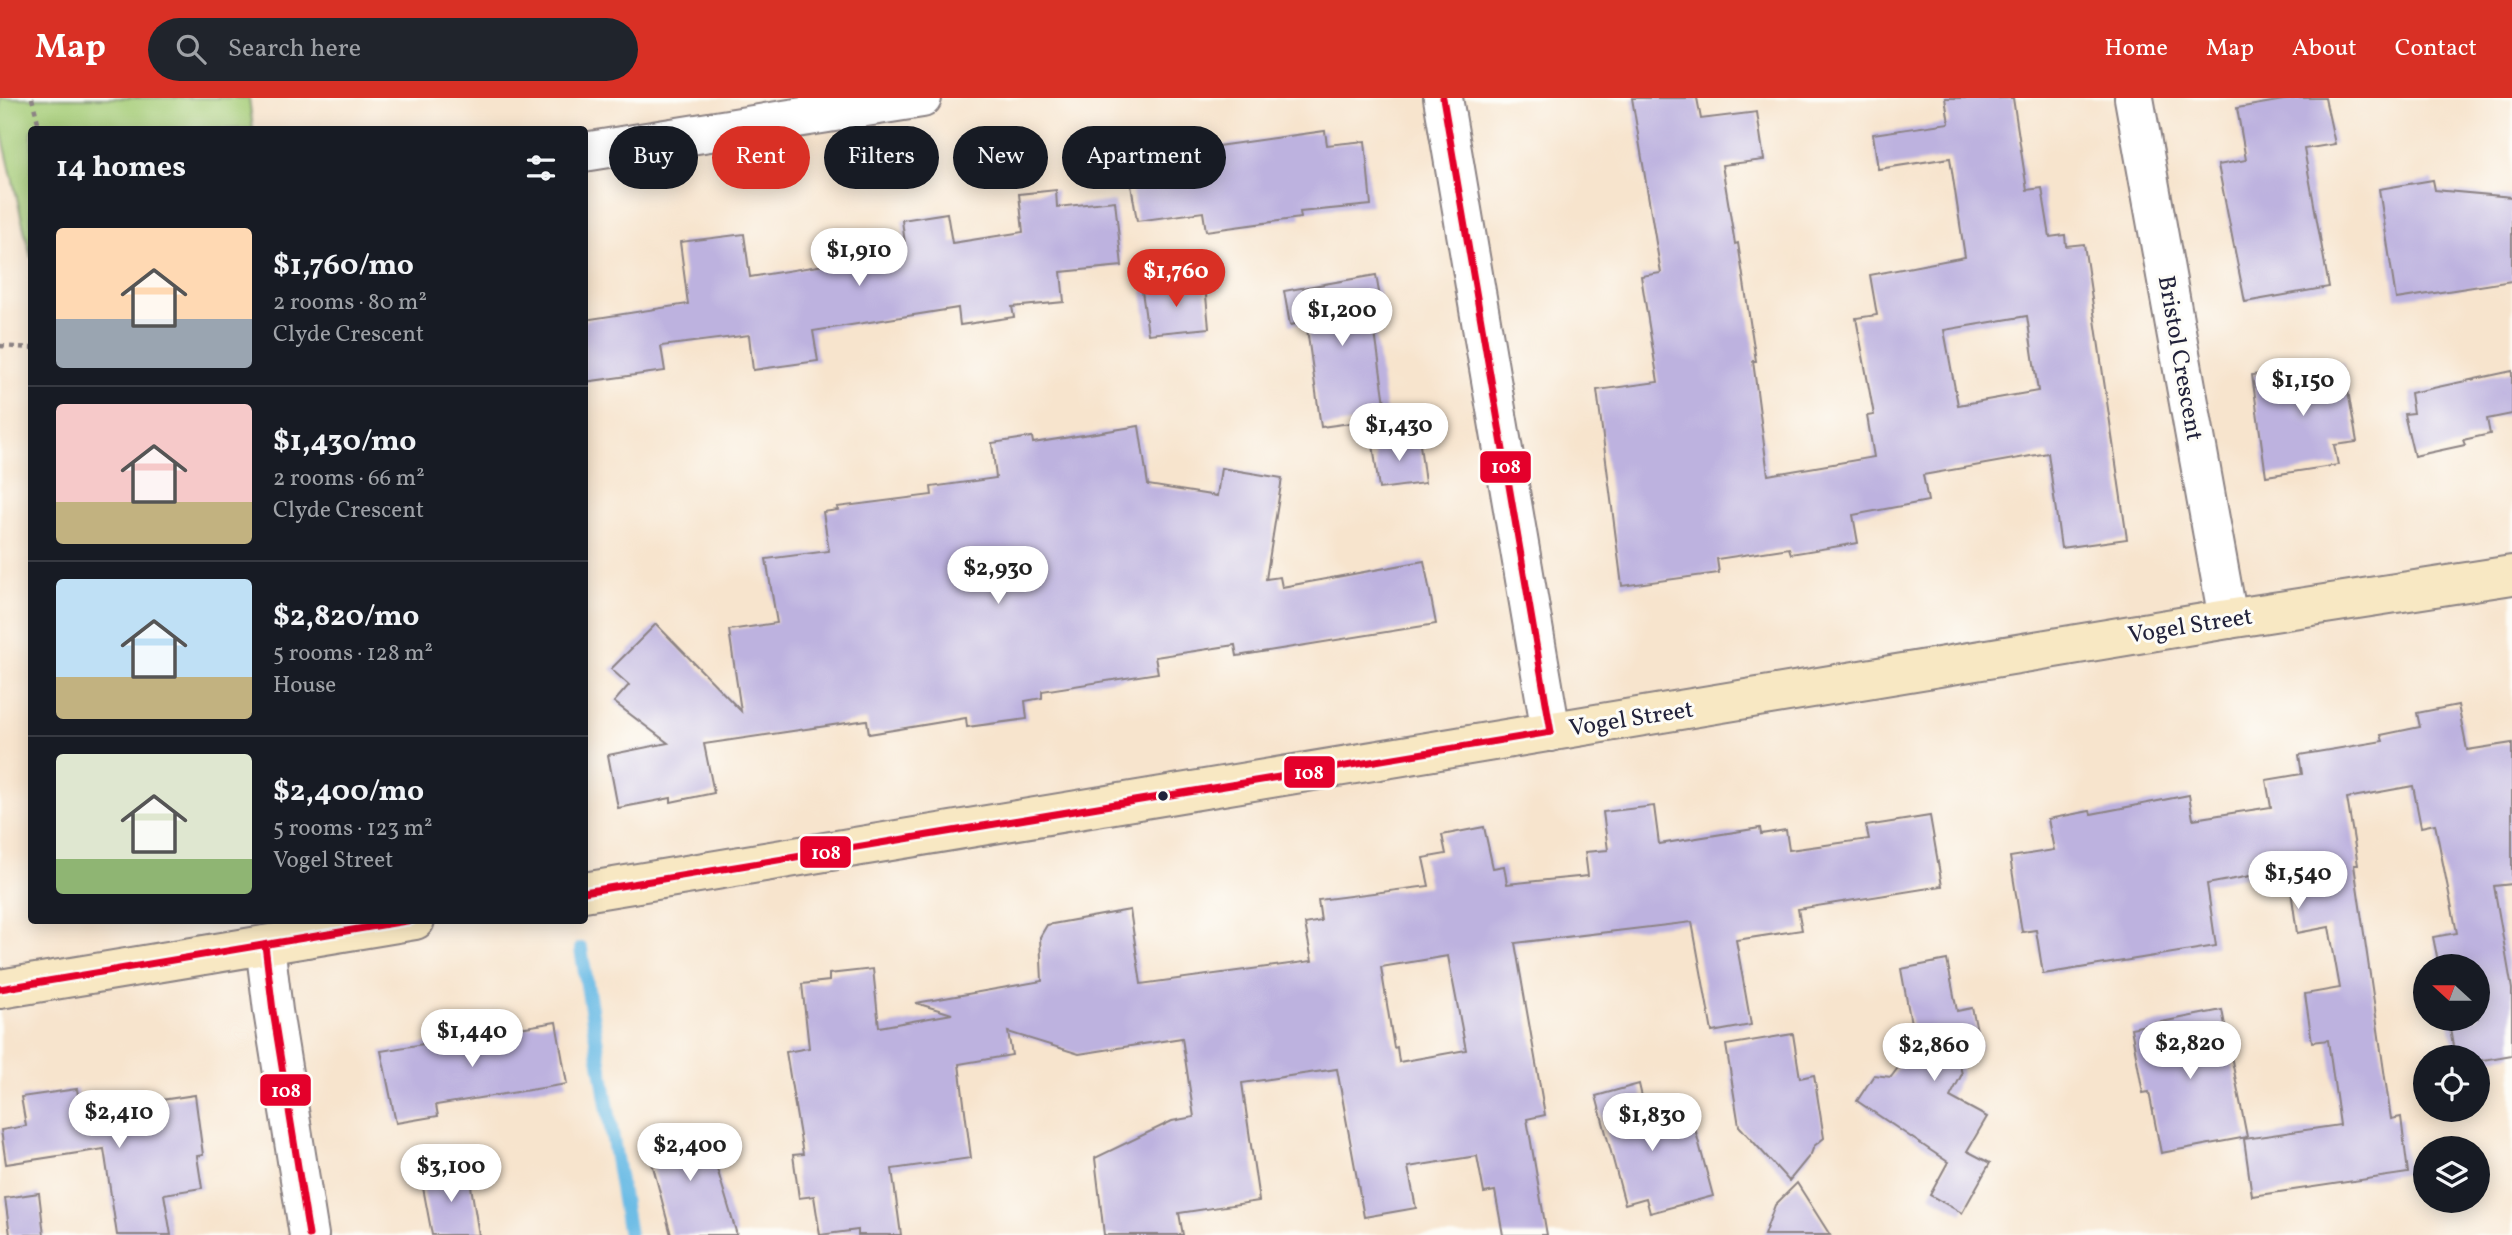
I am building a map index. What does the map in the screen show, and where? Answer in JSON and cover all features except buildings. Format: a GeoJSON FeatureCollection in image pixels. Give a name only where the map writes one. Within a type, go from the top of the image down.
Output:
{"type":"FeatureCollection","features":[{"type":"Feature","properties":{"kind":"main road","name":"Vogel Street"},"geometry":{"type":"LineString","coordinates":[[588,891],[2228,619],[2512,575]]}},
{"type":"Feature","properties":{"kind":"main road"},"geometry":{"type":"LineString","coordinates":[[0,989],[391,924]]}},
{"type":"Feature","properties":{"kind":"street"},"geometry":{"type":"LineString","coordinates":[[588,151],[922,98]]}},
{"type":"Feature","properties":{"kind":"street"},"geometry":{"type":"LineString","coordinates":[[1443,98],[1550,732]]}},
{"type":"Feature","properties":{"kind":"street","name":"Bristol Crescent"},"geometry":{"type":"LineString","coordinates":[[2134,98],[2228,619]]}},
{"type":"Feature","properties":{"kind":"street"},"geometry":{"type":"LineString","coordinates":[[265,945],[273,1012],[309,1235]]}},
{"type":"Feature","properties":{"kind":"path"},"geometry":{"type":"LineString","coordinates":[[32,98],[39,126]]}},
{"type":"Feature","properties":{"kind":"path"},"geometry":{"type":"LineString","coordinates":[[0,346],[28,348]]}},
{"type":"Feature","properties":{"kind":"green space"},"geometry":{"type":"Polygon","coordinates":[[[0,98],[249,98],[253,126],[28,126],[28,245],[0,125],[0,98]]]}},
{"type":"Feature","properties":{"kind":"waterway"},"geometry":{"type":"LineString","coordinates":[[581,949],[629,1235]]}},
{"type":"Feature","properties":{"kind":"transit line","name":"108"},"geometry":{"type":"LineString","coordinates":[[1443,98],[1551,732]]}},
{"type":"Feature","properties":{"kind":"transit line","name":"108"},"geometry":{"type":"LineString","coordinates":[[588,891],[1551,732]]}},
{"type":"Feature","properties":{"kind":"transit line","name":"108"},"geometry":{"type":"LineString","coordinates":[[0,989],[388,924]]}},
{"type":"Feature","properties":{"kind":"transit line","name":"108"},"geometry":{"type":"LineString","coordinates":[[265,945],[309,1235]]}}]}
